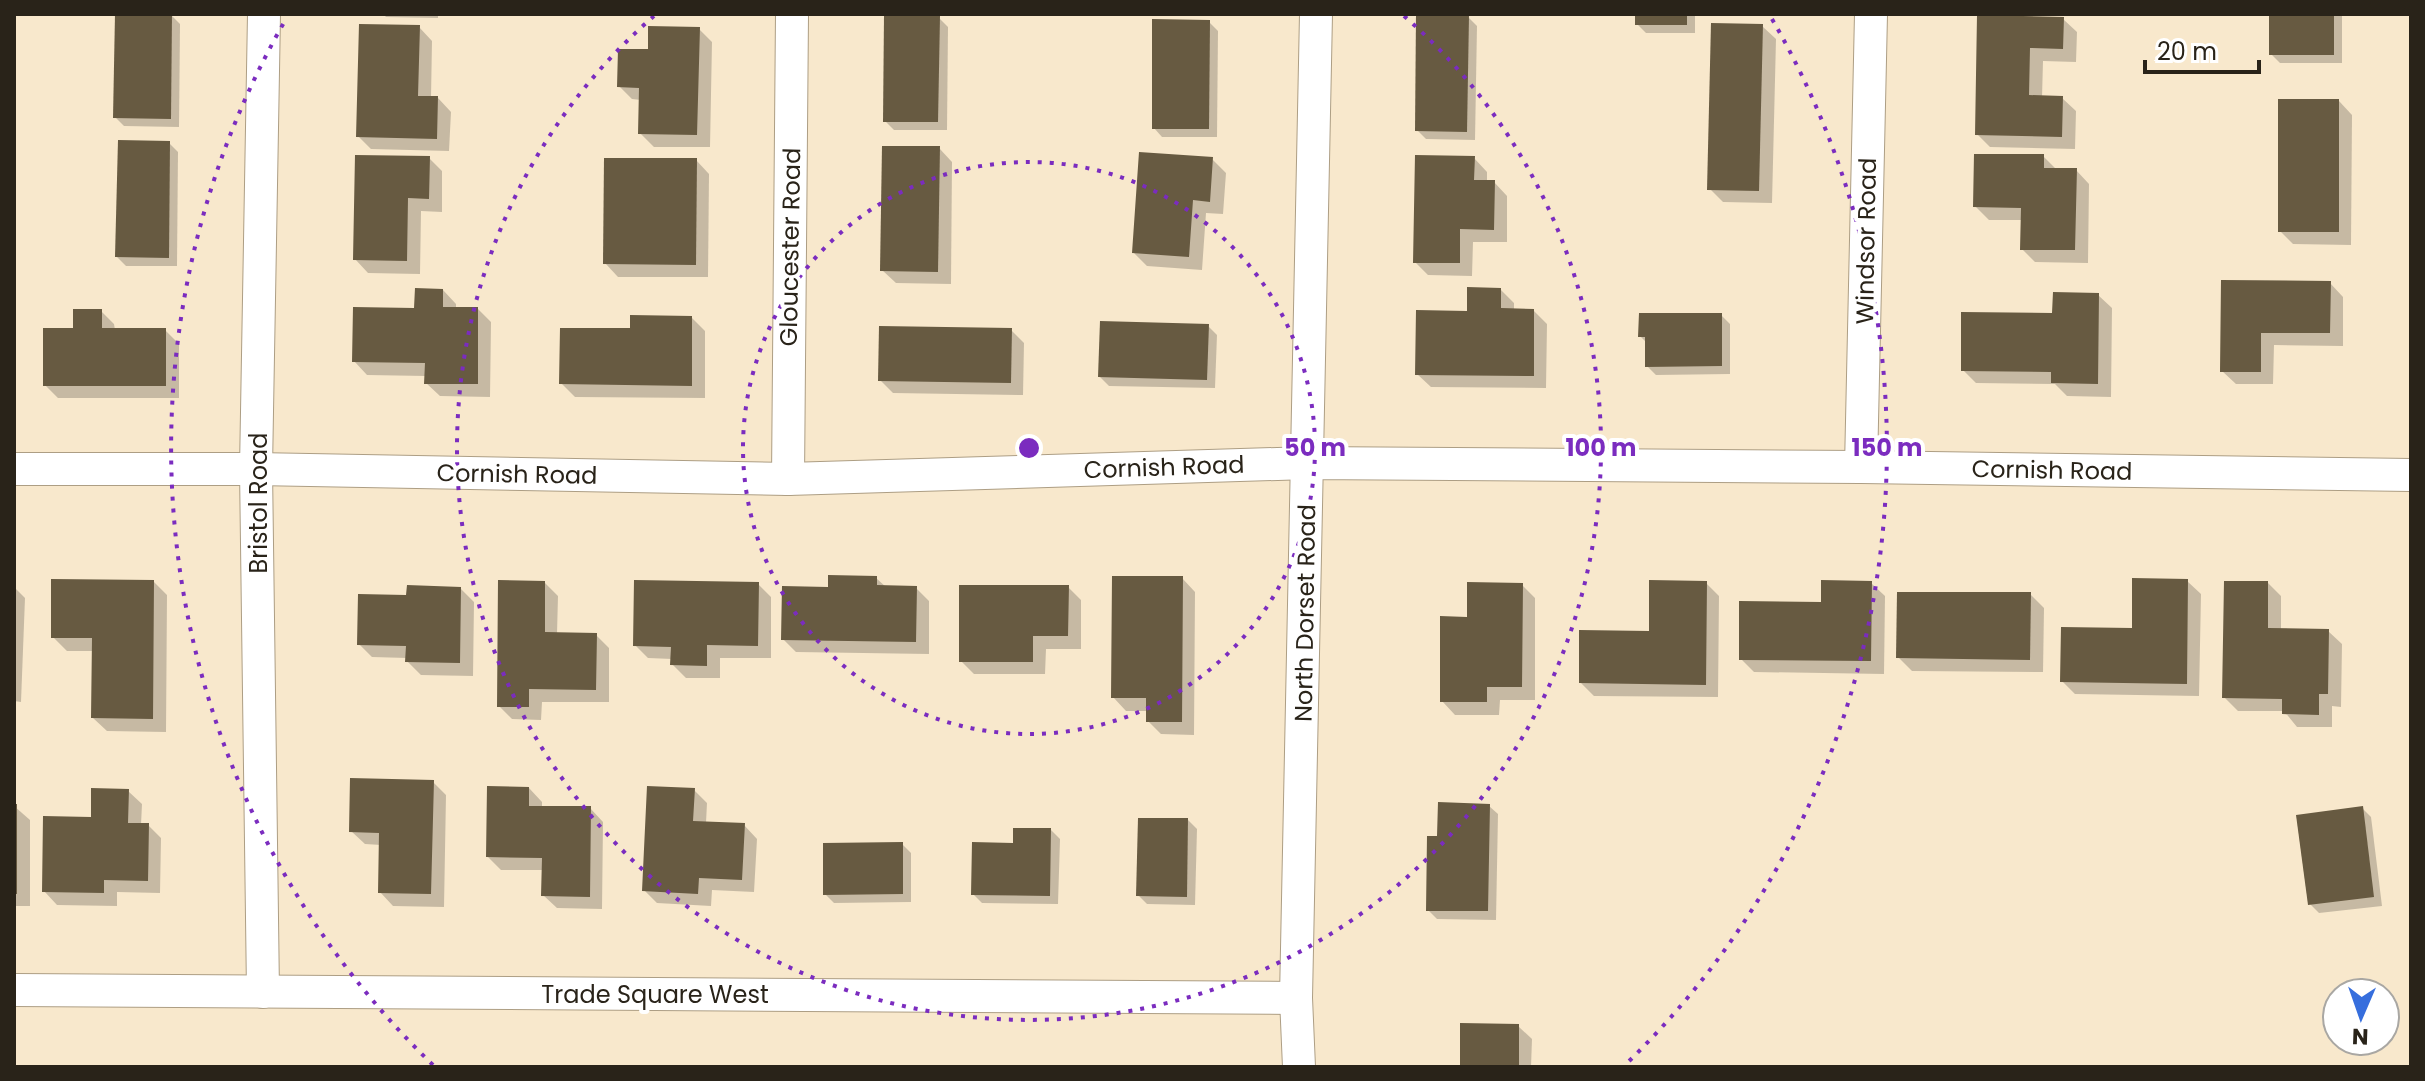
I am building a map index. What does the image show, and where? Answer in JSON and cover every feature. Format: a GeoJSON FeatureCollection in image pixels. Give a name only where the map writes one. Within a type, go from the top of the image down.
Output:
{"type":"FeatureCollection","features":[{"type":"Feature","properties":{"kind":"street","name":"Bristol Road"},"geometry":{"type":"LineString","coordinates":[[263,992],[256,469],[264,14]]}},
{"type":"Feature","properties":{"kind":"street","name":"Gloucester Road"},"geometry":{"type":"LineString","coordinates":[[788,479],[792,14]]}},
{"type":"Feature","properties":{"kind":"street","name":"North Dorset Road"},"geometry":{"type":"LineString","coordinates":[[1299,1067],[1296,998],[1316,14]]}},
{"type":"Feature","properties":{"kind":"street","name":"Windsor Road"},"geometry":{"type":"LineString","coordinates":[[1861,467],[1871,14]]}},
{"type":"Feature","properties":{"kind":"street","name":"Cornish Road"},"geometry":{"type":"LineString","coordinates":[[14,469],[256,469],[788,479],[1308,463],[2411,475]]}},
{"type":"Feature","properties":{"kind":"street","name":"Trade Square West"},"geometry":{"type":"LineString","coordinates":[[14,990],[1296,998]]}},
{"type":"Feature","properties":{"kind":"building"},"geometry":{"type":"Polygon","coordinates":[[[115,14],[172,14],[171,119],[113,118],[115,14]]]}},
{"type":"Feature","properties":{"kind":"building"},"geometry":{"type":"Polygon","coordinates":[[[1416,14],[1469,15],[1467,132],[1415,131],[1416,14]]]}},
{"type":"Feature","properties":{"kind":"building"},"geometry":{"type":"Polygon","coordinates":[[[1635,14],[1687,14],[1687,25],[1635,25],[1635,14]]]}},
{"type":"Feature","properties":{"kind":"building"},"geometry":{"type":"Polygon","coordinates":[[[2269,14],[2334,14],[2334,55],[2269,55],[2269,14]]]}},
{"type":"Feature","properties":{"kind":"building"},"geometry":{"type":"Polygon","coordinates":[[[884,15],[940,16],[938,122],[883,122],[884,15]]]}},
{"type":"Feature","properties":{"kind":"building"},"geometry":{"type":"Polygon","coordinates":[[[1977,15],[2064,17],[2063,49],[2030,48],[2029,95],[2063,96],[2062,137],[1975,135],[1977,15]]]}},
{"type":"Feature","properties":{"kind":"building"},"geometry":{"type":"Polygon","coordinates":[[[1152,19],[1210,20],[1209,129],[1152,129],[1152,19]]]}},
{"type":"Feature","properties":{"kind":"building"},"geometry":{"type":"Polygon","coordinates":[[[1711,23],[1763,24],[1759,191],[1707,190],[1711,23]]]}},
{"type":"Feature","properties":{"kind":"building"},"geometry":{"type":"Polygon","coordinates":[[[359,24],[420,25],[418,96],[438,96],[437,139],[356,137],[359,24]]]}},
{"type":"Feature","properties":{"kind":"building"},"geometry":{"type":"Polygon","coordinates":[[[648,26],[700,27],[697,135],[638,134],[639,88],[617,87],[618,49],[648,49],[648,26]]]}},
{"type":"Feature","properties":{"kind":"building"},"geometry":{"type":"Polygon","coordinates":[[[2278,99],[2339,99],[2339,232],[2278,232],[2278,99]]]}},
{"type":"Feature","properties":{"kind":"building"},"geometry":{"type":"Polygon","coordinates":[[[118,140],[170,141],[169,258],[115,257],[118,140]]]}},
{"type":"Feature","properties":{"kind":"building"},"geometry":{"type":"Polygon","coordinates":[[[882,146],[940,146],[938,272],[880,271],[882,146]]]}},
{"type":"Feature","properties":{"kind":"building"},"geometry":{"type":"Polygon","coordinates":[[[1139,152],[1213,157],[1210,202],[1193,200],[1189,257],[1132,253],[1139,152]]]}},
{"type":"Feature","properties":{"kind":"building"},"geometry":{"type":"Polygon","coordinates":[[[1974,154],[2044,154],[2044,168],[2077,168],[2075,250],[2020,250],[2021,208],[1973,207],[1974,154]]]}},
{"type":"Feature","properties":{"kind":"building"},"geometry":{"type":"Polygon","coordinates":[[[355,155],[430,156],[429,199],[408,198],[407,261],[353,260],[355,155]]]}},
{"type":"Feature","properties":{"kind":"building"},"geometry":{"type":"Polygon","coordinates":[[[1415,155],[1475,156],[1474,180],[1495,180],[1494,230],[1460,229],[1460,263],[1413,263],[1415,155]]]}},
{"type":"Feature","properties":{"kind":"building"},"geometry":{"type":"Polygon","coordinates":[[[604,158],[697,158],[696,265],[603,264],[604,158]]]}},
{"type":"Feature","properties":{"kind":"building"},"geometry":{"type":"Polygon","coordinates":[[[2221,280],[2331,281],[2330,333],[2261,333],[2261,372],[2220,372],[2221,280]]]}},
{"type":"Feature","properties":{"kind":"building"},"geometry":{"type":"Polygon","coordinates":[[[1467,287],[1501,288],[1501,308],[1534,309],[1534,376],[1415,375],[1416,310],[1467,311],[1467,287]]]}},
{"type":"Feature","properties":{"kind":"building"},"geometry":{"type":"Polygon","coordinates":[[[415,288],[443,289],[443,307],[478,307],[478,384],[424,384],[425,363],[352,362],[353,307],[414,308],[415,288]]]}},
{"type":"Feature","properties":{"kind":"building"},"geometry":{"type":"Polygon","coordinates":[[[2053,292],[2099,293],[2098,384],[2051,383],[2051,372],[1961,371],[1961,312],[2052,313],[2053,292]]]}},
{"type":"Feature","properties":{"kind":"building"},"geometry":{"type":"Polygon","coordinates":[[[73,309],[102,309],[102,328],[166,328],[166,386],[43,386],[43,328],[73,328],[73,309]]]}},
{"type":"Feature","properties":{"kind":"building"},"geometry":{"type":"Polygon","coordinates":[[[1639,313],[1722,313],[1722,366],[1645,367],[1645,337],[1638,337],[1639,313]]]}},
{"type":"Feature","properties":{"kind":"building"},"geometry":{"type":"Polygon","coordinates":[[[630,315],[692,316],[692,386],[559,384],[560,328],[630,328],[630,315]]]}},
{"type":"Feature","properties":{"kind":"building"},"geometry":{"type":"Polygon","coordinates":[[[1100,321],[1209,324],[1207,380],[1098,377],[1100,321]]]}},
{"type":"Feature","properties":{"kind":"building"},"geometry":{"type":"Polygon","coordinates":[[[879,326],[1012,328],[1011,383],[878,381],[879,326]]]}},
{"type":"Feature","properties":{"kind":"building"},"geometry":{"type":"Polygon","coordinates":[[[828,575],[877,576],[877,585],[917,586],[916,642],[781,640],[782,586],[828,587],[828,575]]]}},
{"type":"Feature","properties":{"kind":"building"},"geometry":{"type":"Polygon","coordinates":[[[1112,576],[1183,576],[1182,722],[1146,722],[1146,698],[1111,698],[1112,576]]]}},
{"type":"Feature","properties":{"kind":"building"},"geometry":{"type":"Polygon","coordinates":[[[2132,578],[2188,579],[2187,684],[2060,682],[2061,627],[2132,628],[2132,578]]]}},
{"type":"Feature","properties":{"kind":"building"},"geometry":{"type":"Polygon","coordinates":[[[51,579],[154,580],[153,719],[91,718],[92,638],[51,638],[51,579]]]}},
{"type":"Feature","properties":{"kind":"building"},"geometry":{"type":"Polygon","coordinates":[[[498,580],[545,581],[545,632],[597,633],[596,690],[529,689],[529,707],[497,707],[498,580]]]}},
{"type":"Feature","properties":{"kind":"building"},"geometry":{"type":"Polygon","coordinates":[[[634,580],[759,582],[758,646],[707,645],[707,666],[670,665],[671,647],[633,646],[634,580]]]}},
{"type":"Feature","properties":{"kind":"building"},"geometry":{"type":"Polygon","coordinates":[[[1649,580],[1707,581],[1706,685],[1579,683],[1579,630],[1649,631],[1649,580]]]}},
{"type":"Feature","properties":{"kind":"building"},"geometry":{"type":"Polygon","coordinates":[[[1821,580],[1872,581],[1871,661],[1739,660],[1739,601],[1821,602],[1821,580]]]}},
{"type":"Feature","properties":{"kind":"building"},"geometry":{"type":"Polygon","coordinates":[[[2224,581],[2268,581],[2268,628],[2329,629],[2328,694],[2319,694],[2319,715],[2282,714],[2282,699],[2222,698],[2224,581]]]}},
{"type":"Feature","properties":{"kind":"building"},"geometry":{"type":"Polygon","coordinates":[[[1467,582],[1523,583],[1522,687],[1487,687],[1487,702],[1440,702],[1440,616],[1467,617],[1467,582]]]}},
{"type":"Feature","properties":{"kind":"building"},"geometry":{"type":"Polygon","coordinates":[[[407,585],[461,587],[460,663],[405,662],[406,646],[357,645],[358,594],[406,595],[407,585]]]}},
{"type":"Feature","properties":{"kind":"building"},"geometry":{"type":"Polygon","coordinates":[[[959,585],[1069,585],[1068,636],[1033,636],[1033,662],[959,662],[959,585]]]}},
{"type":"Feature","properties":{"kind":"building"},"geometry":{"type":"Polygon","coordinates":[[[1897,592],[2031,592],[2030,660],[1896,658],[1897,592]]]}},
{"type":"Feature","properties":{"kind":"building"},"geometry":{"type":"Polygon","coordinates":[[[350,778],[434,780],[431,894],[378,893],[379,833],[349,832],[350,778]]]}},
{"type":"Feature","properties":{"kind":"building"},"geometry":{"type":"Polygon","coordinates":[[[487,786],[529,787],[529,806],[591,806],[590,897],[541,896],[542,858],[486,857],[487,786]]]}},
{"type":"Feature","properties":{"kind":"building"},"geometry":{"type":"Polygon","coordinates":[[[647,786],[695,788],[693,821],[745,823],[742,880],[699,878],[698,894],[642,891],[647,786]]]}},
{"type":"Feature","properties":{"kind":"building"},"geometry":{"type":"Polygon","coordinates":[[[91,788],[129,789],[128,823],[149,823],[148,881],[104,880],[104,893],[42,892],[43,816],[91,817],[91,788]]]}},
{"type":"Feature","properties":{"kind":"building"},"geometry":{"type":"Polygon","coordinates":[[[1438,802],[1490,804],[1488,911],[1426,911],[1427,836],[1437,836],[1438,802]]]}},
{"type":"Feature","properties":{"kind":"building"},"geometry":{"type":"Polygon","coordinates":[[[14,804],[17,804],[17,894],[14,894],[14,804]]]}},
{"type":"Feature","properties":{"kind":"building"},"geometry":{"type":"Polygon","coordinates":[[[2363,806],[2374,897],[2308,905],[2296,815],[2363,806]]]}},
{"type":"Feature","properties":{"kind":"building"},"geometry":{"type":"Polygon","coordinates":[[[1138,818],[1188,818],[1187,897],[1136,896],[1138,818]]]}},
{"type":"Feature","properties":{"kind":"building"},"geometry":{"type":"Polygon","coordinates":[[[1013,828],[1051,828],[1050,896],[971,895],[972,842],[1013,843],[1013,828]]]}},
{"type":"Feature","properties":{"kind":"building"},"geometry":{"type":"Polygon","coordinates":[[[903,842],[903,894],[823,895],[823,843],[903,842]]]}},
{"type":"Feature","properties":{"kind":"building"},"geometry":{"type":"Polygon","coordinates":[[[1460,1023],[1519,1024],[1519,1067],[1460,1067],[1460,1023]]]}}]}
